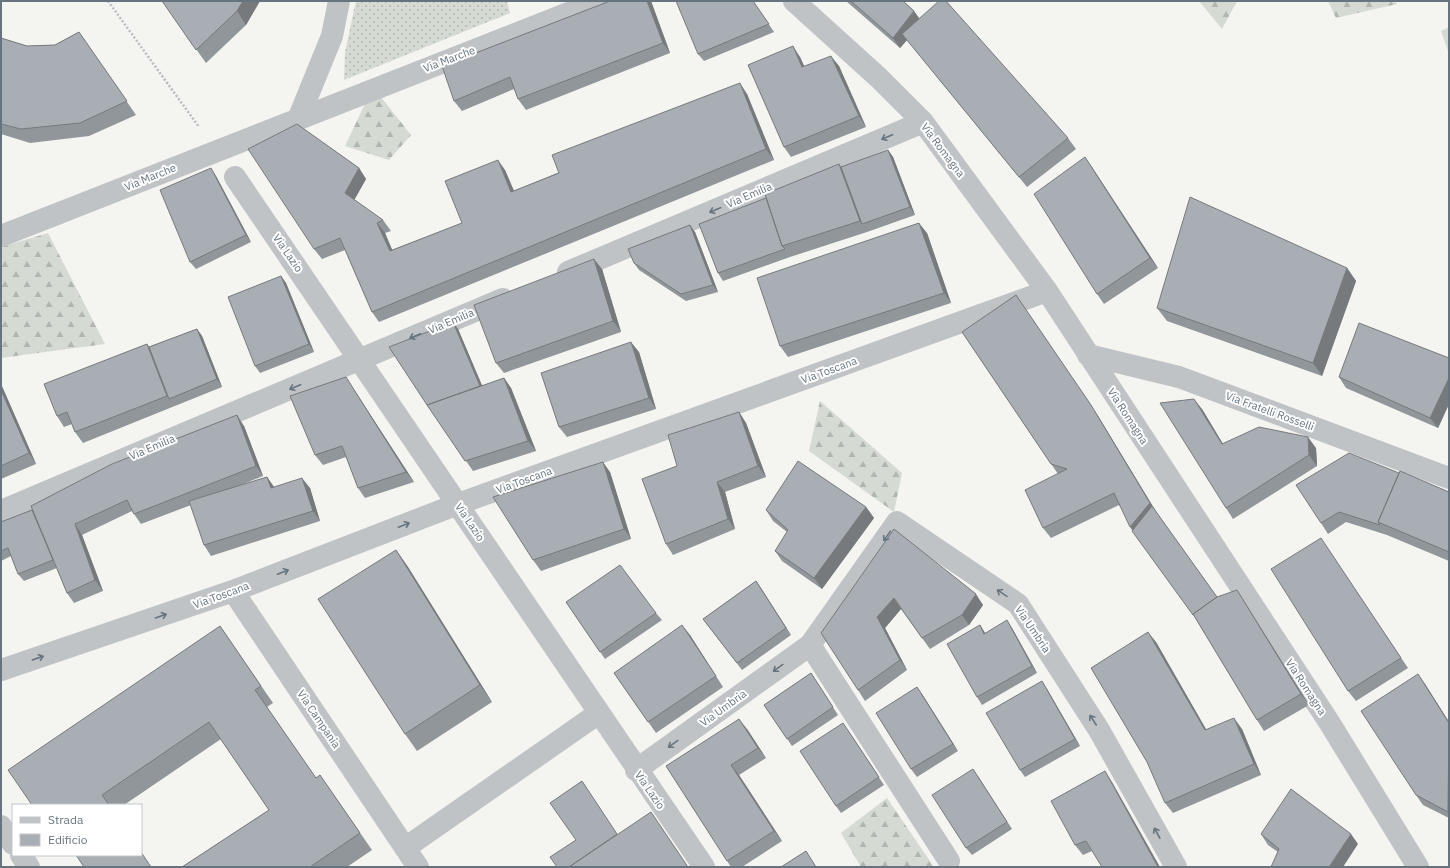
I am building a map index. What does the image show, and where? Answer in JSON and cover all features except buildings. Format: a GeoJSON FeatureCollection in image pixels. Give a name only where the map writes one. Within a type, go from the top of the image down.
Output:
{"type":"FeatureCollection","features":[{"type":"Feature","properties":{"kind":"street"},"geometry":{"type":"LineString","coordinates":[[299,118],[332,36],[339,1]]}},
{"type":"Feature","properties":{"kind":"street","name":"Via Marche"},"geometry":{"type":"LineString","coordinates":[[1,236],[600,1]]}},
{"type":"Feature","properties":{"kind":"street","name":"Via Romagna"},"geometry":{"type":"LineString","coordinates":[[794,1],[879,78],[923,122],[1047,291],[1328,722],[1418,867]]}},
{"type":"Feature","properties":{"kind":"street","name":"Via Emilia"},"geometry":{"type":"LineString","coordinates":[[550,279],[923,122]]}},
{"type":"Feature","properties":{"kind":"street","name":"Via Lazio"},"geometry":{"type":"LineString","coordinates":[[235,177],[361,359],[636,770],[704,867]]}},
{"type":"Feature","properties":{"kind":"street","name":"Via Toscana"},"geometry":{"type":"LineString","coordinates":[[1,670],[233,591],[458,504],[1047,291]]}},
{"type":"Feature","properties":{"kind":"street","name":"Via Emilia"},"geometry":{"type":"LineString","coordinates":[[1,511],[521,292]]}},
{"type":"Feature","properties":{"kind":"street","name":"Via Fratelli Rosselli"},"geometry":{"type":"LineString","coordinates":[[1088,355],[1179,377],[1449,478]]}},
{"type":"Feature","properties":{"kind":"street","name":"Via Umbria"},"geometry":{"type":"LineString","coordinates":[[636,770],[810,645],[897,522],[1018,604],[1099,730],[1176,867]]}},
{"type":"Feature","properties":{"kind":"street","name":"Via Campania"},"geometry":{"type":"LineString","coordinates":[[233,591],[418,867]]}},
{"type":"Feature","properties":{"kind":"street"},"geometry":{"type":"LineString","coordinates":[[810,645],[950,861]]}},
{"type":"Feature","properties":{"kind":"street"},"geometry":{"type":"LineString","coordinates":[[405,848],[599,713]]}},
{"type":"Feature","properties":{"kind":"street"},"geometry":{"type":"LineString","coordinates":[[1,826],[12,842]]}},
{"type":"Feature","properties":{"kind":"street"},"geometry":{"type":"LineString","coordinates":[[22,856],[29,867]]}},
{"type":"Feature","properties":{"kind":"path"},"geometry":{"type":"LineString","coordinates":[[108,1],[216,151]]}},
{"type":"Feature","properties":{"kind":"green space"},"geometry":{"type":"Polygon","coordinates":[[[356,1],[507,1],[510,13],[344,80],[345,52],[356,1]]]}},
{"type":"Feature","properties":{"kind":"green space"},"geometry":{"type":"Polygon","coordinates":[[[1199,1],[1237,1],[1222,29],[1199,1]]]}},
{"type":"Feature","properties":{"kind":"green space"},"geometry":{"type":"Polygon","coordinates":[[[1328,1],[1395,1],[1397,4],[1336,18],[1328,1]]]}},
{"type":"Feature","properties":{"kind":"green space"},"geometry":{"type":"Polygon","coordinates":[[[1449,27],[1449,54],[1441,31],[1449,27]]]}},
{"type":"Feature","properties":{"kind":"green space"},"geometry":{"type":"Polygon","coordinates":[[[373,87],[411,135],[389,160],[345,146],[373,87]]]}},
{"type":"Feature","properties":{"kind":"green space"},"geometry":{"type":"Polygon","coordinates":[[[48,233],[105,344],[1,358],[1,247],[48,233]]]}},
{"type":"Feature","properties":{"kind":"green space"},"geometry":{"type":"Polygon","coordinates":[[[820,401],[902,473],[894,512],[809,451],[820,401]]]}},
{"type":"Feature","properties":{"kind":"green space"},"geometry":{"type":"Polygon","coordinates":[[[887,798],[934,867],[861,867],[841,833],[887,798]]]}}]}
